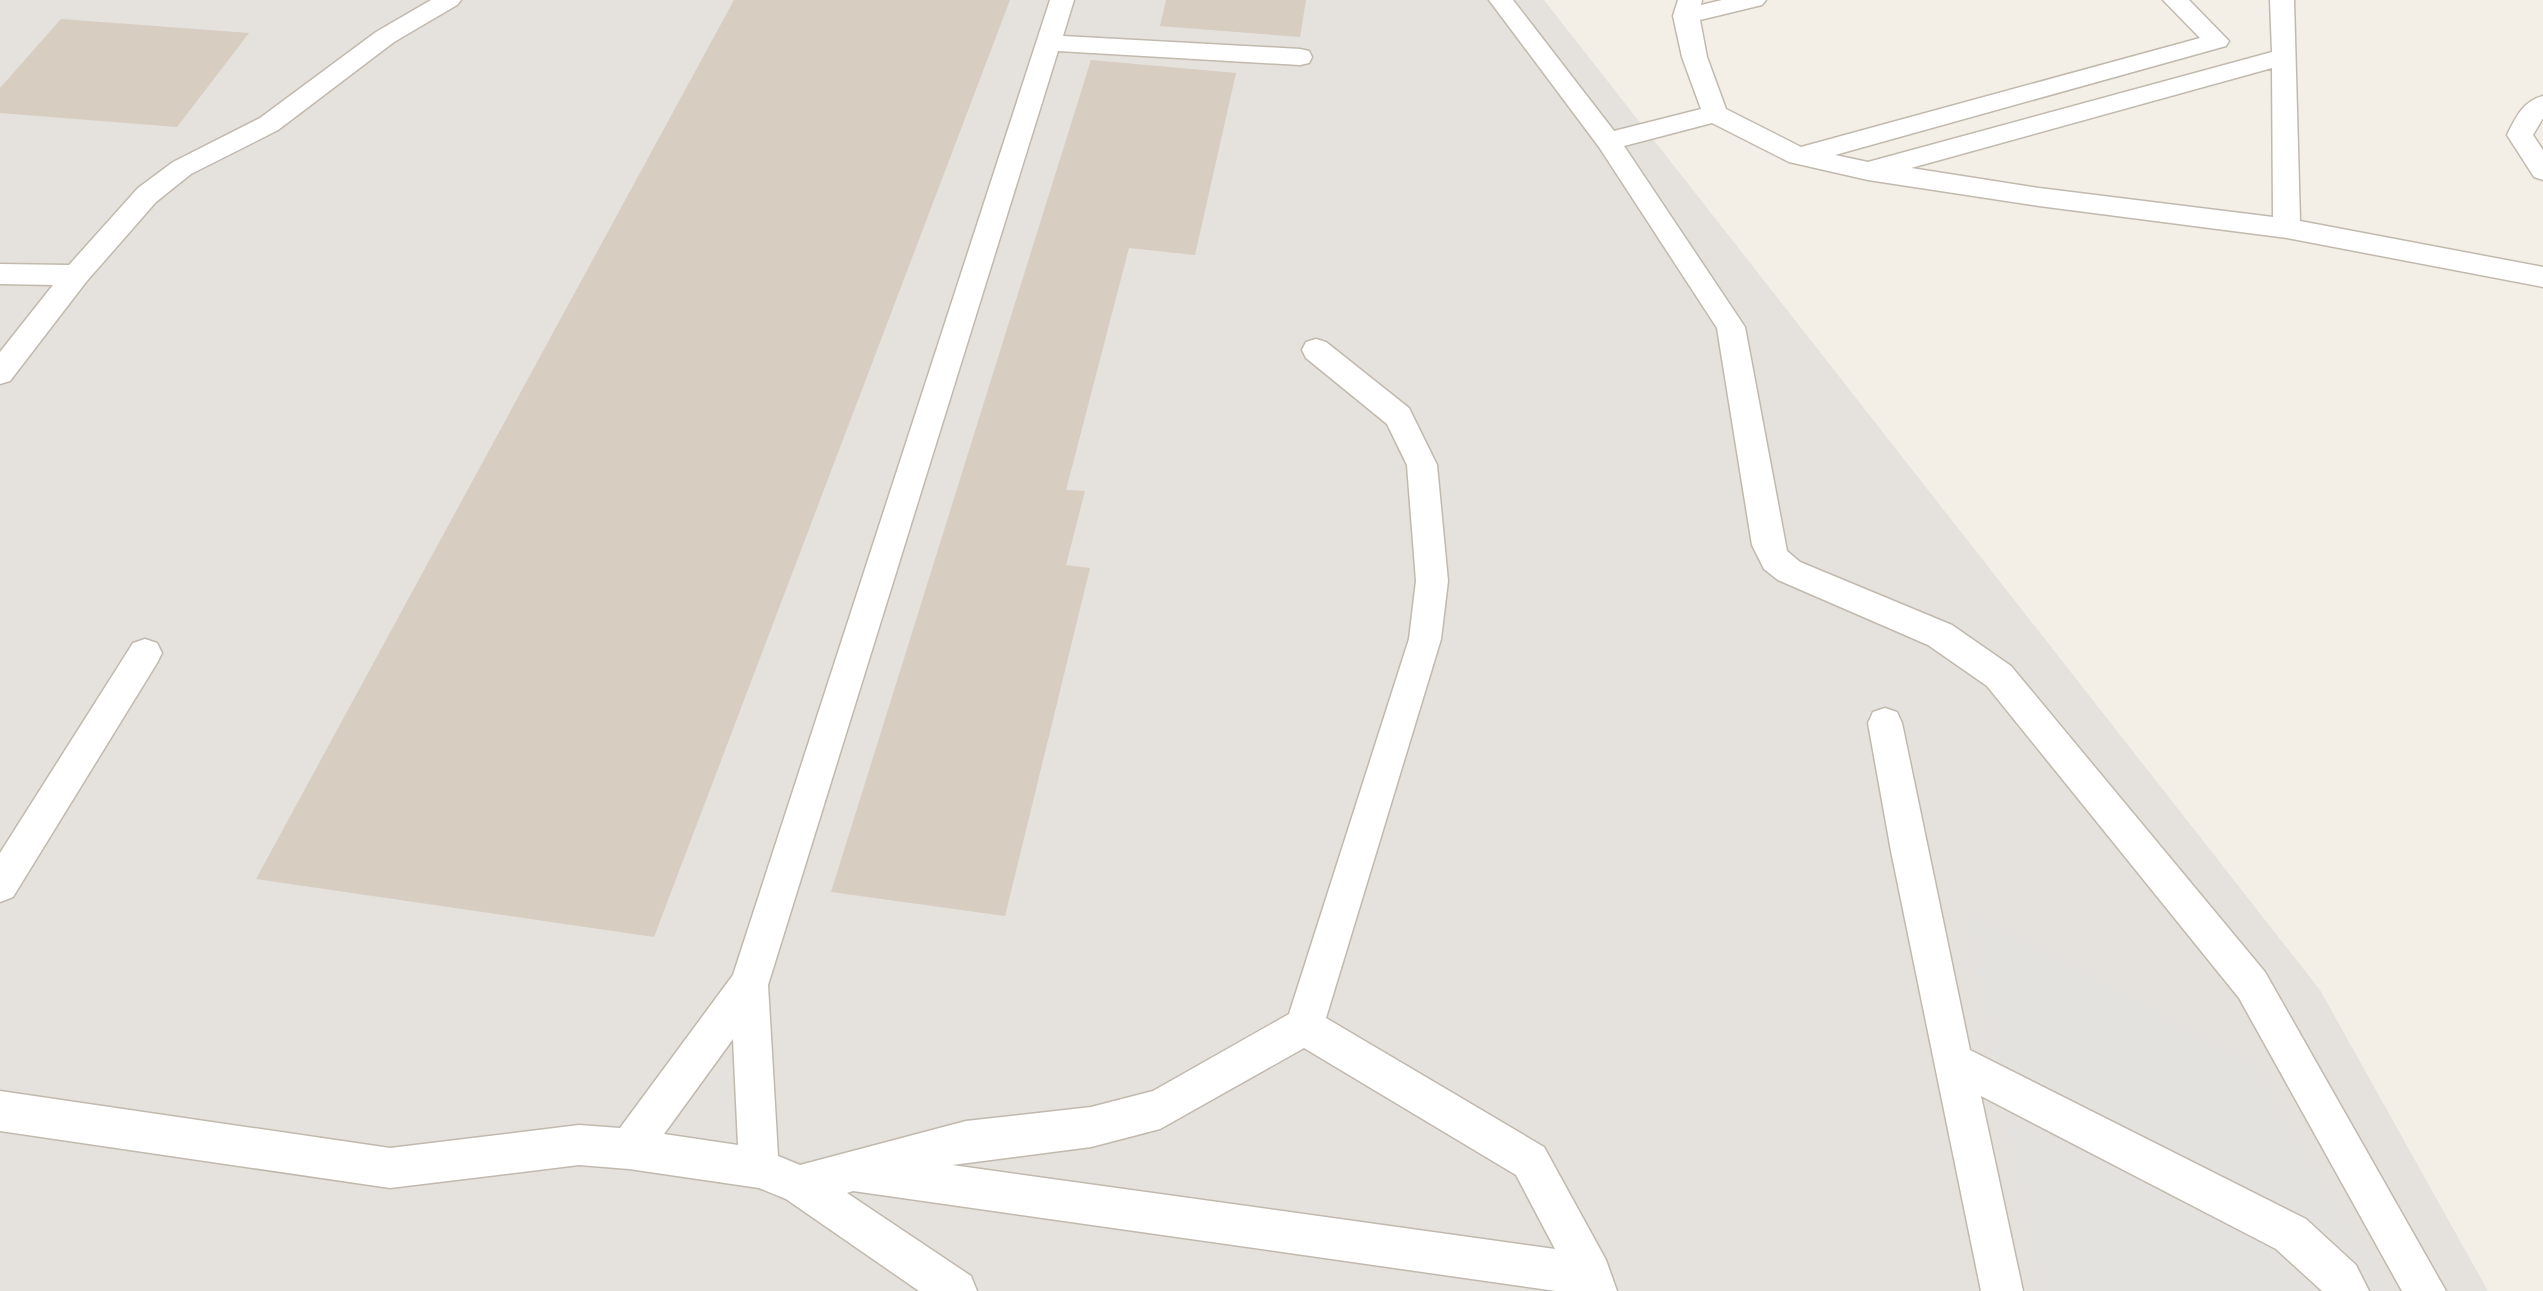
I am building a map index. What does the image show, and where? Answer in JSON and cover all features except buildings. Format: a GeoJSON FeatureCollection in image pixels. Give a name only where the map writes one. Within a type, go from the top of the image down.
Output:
{"type":"FeatureCollection","features":[{"type":"Feature","properties":{"kind":"street"},"geometry":{"type":"LineString","coordinates":[[0,373],[76,275],[147,195],[182,168],[269,124],[385,37],[448,0]]}},
{"type":"Feature","properties":{"kind":"street"},"geometry":{"type":"LineString","coordinates":[[629,1149],[749,985],[1062,0]]}},
{"type":"Feature","properties":{"kind":"street"},"geometry":{"type":"LineString","coordinates":[[1501,0],[1608,141],[1731,327],[1768,545],[1774,560],[1789,571],[1940,635],[1999,676],[2252,985],[2425,1291]]}},
{"type":"Feature","properties":{"kind":"street"},"geometry":{"type":"LineString","coordinates":[[1715,114],[1697,62],[1688,8],[1754,0]]}},
{"type":"Feature","properties":{"kind":"street"},"geometry":{"type":"LineString","coordinates":[[1798,156],[2217,41],[2175,0]]}},
{"type":"Feature","properties":{"kind":"street"},"geometry":{"type":"LineString","coordinates":[[2282,0],[2287,228]]}},
{"type":"Feature","properties":{"kind":"street"},"geometry":{"type":"LineString","coordinates":[[1048,43],[1300,57]]}},
{"type":"Feature","properties":{"kind":"street"},"geometry":{"type":"LineString","coordinates":[[1868,171],[2284,57]]}},
{"type":"Feature","properties":{"kind":"street"},"geometry":{"type":"LineString","coordinates":[[2543,104],[2529,116],[2520,135],[2543,171]]}},
{"type":"Feature","properties":{"kind":"street"},"geometry":{"type":"LineString","coordinates":[[1608,141],[1715,114],[1798,156],[1868,171],[2039,197],[2287,228],[2543,277]]}},
{"type":"Feature","properties":{"kind":"street"},"geometry":{"type":"LineString","coordinates":[[0,274],[76,275]]}},
{"type":"Feature","properties":{"kind":"street"},"geometry":{"type":"LineString","coordinates":[[800,1185],[966,1141],[1091,1127],[1160,1109],[1304,1027],[1425,639],[1432,581],[1422,465],[1398,416],[1316,350]]}},
{"type":"Feature","properties":{"kind":"street"},"geometry":{"type":"LineString","coordinates":[[0,885],[145,653]]}},
{"type":"Feature","properties":{"kind":"street"},"geometry":{"type":"LineString","coordinates":[[1885,723],[1909,851],[1954,1062],[2007,1288]]}},
{"type":"Feature","properties":{"kind":"street"},"geometry":{"type":"LineString","coordinates":[[749,985],[759,1168]]}},
{"type":"Feature","properties":{"kind":"street"},"geometry":{"type":"LineString","coordinates":[[1304,1027],[1530,1161],[1594,1283]]}},
{"type":"Feature","properties":{"kind":"street"},"geometry":{"type":"LineString","coordinates":[[1954,1062],[2291,1234],[2341,1280],[2349,1291]]}},
{"type":"Feature","properties":{"kind":"street"},"geometry":{"type":"LineString","coordinates":[[0,1111],[390,1168],[579,1145],[629,1149],[759,1168],[800,1185],[956,1291]]}},
{"type":"Feature","properties":{"kind":"street"},"geometry":{"type":"LineString","coordinates":[[853,1171],[1594,1283]]}},
{"type":"Feature","properties":{"kind":"shaded area"},"geometry":{"type":"Polygon","coordinates":[[[0,0],[1544,0],[2320,990],[2488,1291],[0,1291],[0,0]]]}},
{"type":"Feature","properties":{"kind":"shaded area"},"geometry":{"type":"Polygon","coordinates":[[[1963,905],[2254,1063],[2390,1291],[2038,1291],[1963,905]]]}}]}
